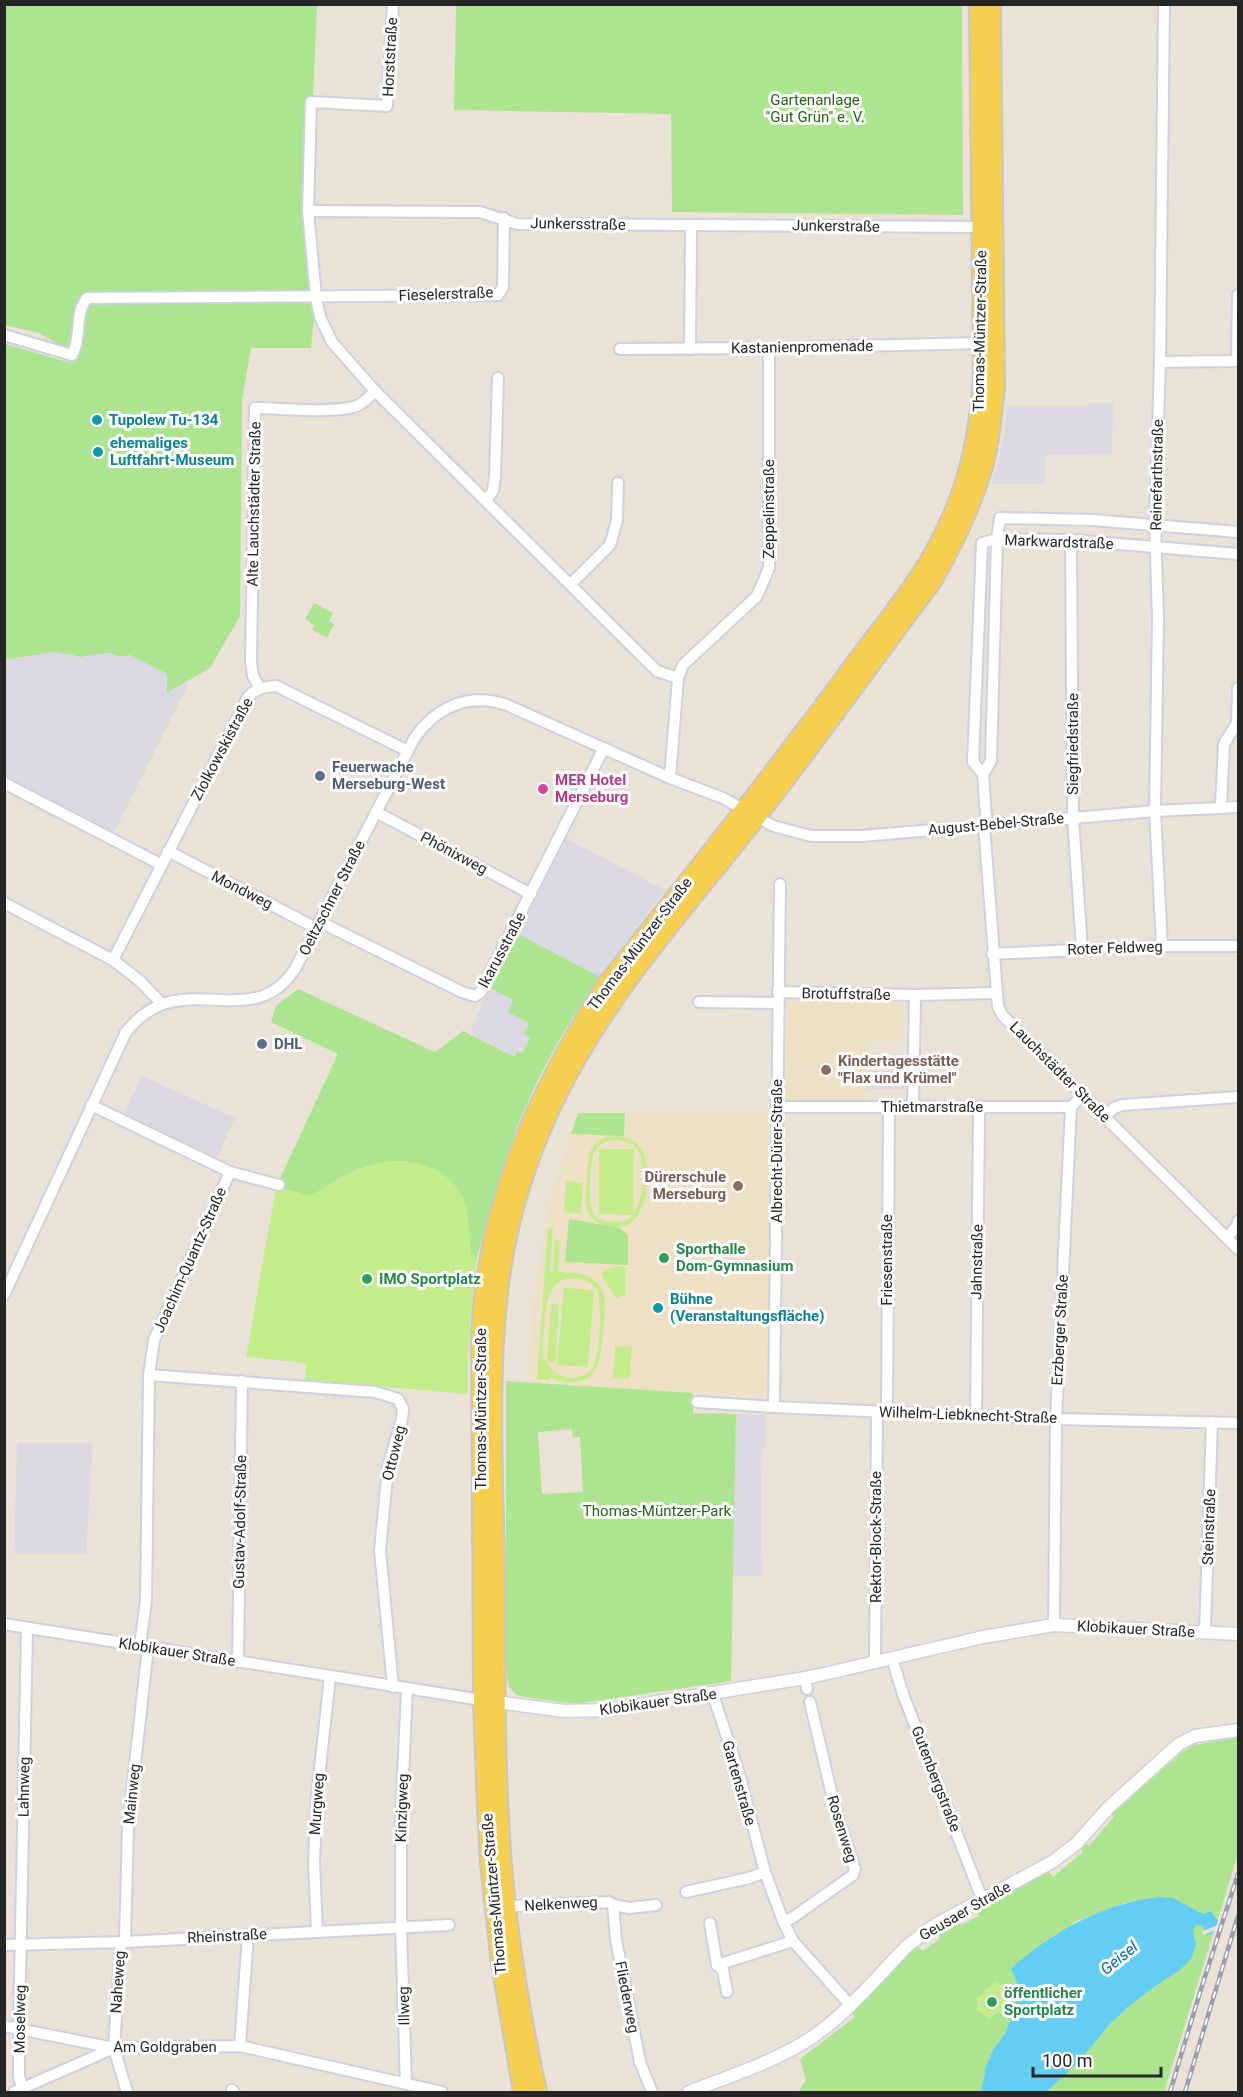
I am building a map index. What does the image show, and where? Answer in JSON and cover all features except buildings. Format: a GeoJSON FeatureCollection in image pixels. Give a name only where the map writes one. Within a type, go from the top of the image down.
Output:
{"type":"FeatureCollection","features":[{"type":"Feature","properties":{"kind":"main road","name":"Thomas-Müntzer-Straße"},"geometry":{"type":"LineString","coordinates":[[538,2092],[520,2006],[507,1906],[490,1701],[480,1404],[481,1310],[490,1250],[500,1208],[524,1134],[543,1109],[555,1086],[618,992],[750,813],[916,578],[940,540],[958,501],[972,457],[980,405],[983,343],[978,4]]}},
{"type":"Feature","properties":{"kind":"main road","name":"Thomas-Müntzer-Straße"},"geometry":{"type":"LineString","coordinates":[[750,813],[932,583],[966,519],[985,462],[992,429],[996,389],[992,4]]}},
{"type":"Feature","properties":{"kind":"main road","name":"Thomas-Müntzer-Straße"},"geometry":{"type":"LineString","coordinates":[[490,1701],[485,1797],[493,1909],[505,1997],[522,2092]]}},
{"type":"Feature","properties":{"kind":"street","name":"Horststraße"},"geometry":{"type":"LineString","coordinates":[[308,212],[311,102],[387,105],[393,4]]}},
{"type":"Feature","properties":{"kind":"street","name":"Reinefarthstraße"},"geometry":{"type":"LineString","coordinates":[[1162,946],[1155,811],[1157,547],[1155,525],[1160,362],[1164,4]]}},
{"type":"Feature","properties":{"kind":"street"},"geometry":{"type":"LineString","coordinates":[[308,212],[316,297],[320,317],[332,342],[375,391],[657,670],[678,678],[670,778]]}},
{"type":"Feature","properties":{"kind":"street","name":"Junkersstraße"},"geometry":{"type":"LineString","coordinates":[[308,212],[480,212],[517,224],[691,225]]}},
{"type":"Feature","properties":{"kind":"street","name":"Fieselerstraße"},"geometry":{"type":"LineString","coordinates":[[316,297],[498,295],[503,287],[504,218]]}},
{"type":"Feature","properties":{"kind":"street","name":"Junkerstraße"},"geometry":{"type":"LineString","coordinates":[[691,225],[981,226]]}},
{"type":"Feature","properties":{"kind":"street"},"geometry":{"type":"LineString","coordinates":[[690,349],[691,225]]}},
{"type":"Feature","properties":{"kind":"street"},"geometry":{"type":"LineString","coordinates":[[1160,362],[1238,361],[1239,295]]}},
{"type":"Feature","properties":{"kind":"street"},"geometry":{"type":"LineString","coordinates":[[4,335],[72,355],[77,346],[81,305],[87,298],[316,297]]}},
{"type":"Feature","properties":{"kind":"street","name":"Kastanienpromenade"},"geometry":{"type":"LineString","coordinates":[[620,349],[983,343]]}},
{"type":"Feature","properties":{"kind":"street","name":"Zeppelinstraße"},"geometry":{"type":"LineString","coordinates":[[678,678],[683,665],[757,596],[770,568],[769,348]]}},
{"type":"Feature","properties":{"kind":"street"},"geometry":{"type":"LineString","coordinates":[[486,500],[493,491],[495,476],[498,378]]}},
{"type":"Feature","properties":{"kind":"street","name":"Alte Lauchstädter Straße"},"geometry":{"type":"LineString","coordinates":[[261,688],[253,676],[251,661],[255,408],[318,409],[355,406],[366,401],[375,391]]}},
{"type":"Feature","properties":{"kind":"street"},"geometry":{"type":"LineString","coordinates":[[571,584],[610,545],[617,520],[618,483]]}},
{"type":"Feature","properties":{"kind":"street","name":"Markwardstraße"},"geometry":{"type":"LineString","coordinates":[[1239,532],[1093,520],[1000,518],[997,539],[1071,540],[1239,554]]}},
{"type":"Feature","properties":{"kind":"street","name":"Lauchstädter Straße"},"geometry":{"type":"LineString","coordinates":[[983,774],[991,761],[997,539],[982,543],[974,762],[983,774],[992,954],[998,1007],[1003,1016],[1239,1249]]}},
{"type":"Feature","properties":{"kind":"street","name":"Siegfriedstraße"},"geometry":{"type":"LineString","coordinates":[[1071,540],[1073,818],[1082,949]]}},
{"type":"Feature","properties":{"kind":"street","name":"Ziolkowskistraße"},"geometry":{"type":"LineString","coordinates":[[113,960],[160,864],[248,697],[261,688],[276,686],[408,751]]}},
{"type":"Feature","properties":{"kind":"street"},"geometry":{"type":"LineString","coordinates":[[1221,806],[1224,744],[1237,723],[1239,688]]}},
{"type":"Feature","properties":{"kind":"street","name":"Oeltzschner Straße"},"geometry":{"type":"LineString","coordinates":[[4,1295],[126,1032],[145,1013],[162,1004],[184,1001],[243,1000],[267,994],[279,987],[293,973],[408,751],[421,730],[438,713],[465,702],[481,699],[507,705],[670,778],[708,791],[750,813]]}},
{"type":"Feature","properties":{"kind":"street","name":"Ikarusstraße"},"geometry":{"type":"LineString","coordinates":[[318,925],[454,988],[475,996],[480,993],[604,748]]}},
{"type":"Feature","properties":{"kind":"street"},"geometry":{"type":"LineString","coordinates":[[4,783],[160,864]]}},
{"type":"Feature","properties":{"kind":"street","name":"August-Bebel-Straße"},"geometry":{"type":"LineString","coordinates":[[750,813],[784,831],[824,837],[862,836],[1221,806],[1239,807]]}},
{"type":"Feature","properties":{"kind":"street","name":"Phönixweg"},"geometry":{"type":"LineString","coordinates":[[376,812],[531,894]]}},
{"type":"Feature","properties":{"kind":"street","name":"Mondweg"},"geometry":{"type":"LineString","coordinates":[[168,851],[318,925]]}},
{"type":"Feature","properties":{"kind":"street","name":"Albrecht-Dürer-Straße"},"geometry":{"type":"LineString","coordinates":[[774,1407],[780,884]]}},
{"type":"Feature","properties":{"kind":"street"},"geometry":{"type":"LineString","coordinates":[[4,903],[113,960],[140,981],[162,1004]]}},
{"type":"Feature","properties":{"kind":"street","name":"Roter Feldweg"},"geometry":{"type":"LineString","coordinates":[[992,954],[1162,946],[1239,946]]}},
{"type":"Feature","properties":{"kind":"street","name":"Brotuffstraße"},"geometry":{"type":"LineString","coordinates":[[778,997],[995,993]]}},
{"type":"Feature","properties":{"kind":"street"},"geometry":{"type":"LineString","coordinates":[[913,1107],[915,995]]}},
{"type":"Feature","properties":{"kind":"street"},"geometry":{"type":"LineString","coordinates":[[699,1002],[778,997]]}},
{"type":"Feature","properties":{"kind":"street"},"geometry":{"type":"LineString","coordinates":[[1071,1107],[1083,1095]]}},
{"type":"Feature","properties":{"kind":"street"},"geometry":{"type":"LineString","coordinates":[[1104,1117],[1114,1108],[1122,1106],[1239,1097]]}},
{"type":"Feature","properties":{"kind":"street","name":"Joachim-Quantz-Straße"},"geometry":{"type":"LineString","coordinates":[[91,1104],[230,1172],[154,1340],[149,1375],[144,1647]]}},
{"type":"Feature","properties":{"kind":"street","name":"Thietmarstraße"},"geometry":{"type":"LineString","coordinates":[[777,1107],[1071,1107]]}},
{"type":"Feature","properties":{"kind":"street","name":"Friesenstraße"},"geometry":{"type":"LineString","coordinates":[[882,1412],[889,1107]]}},
{"type":"Feature","properties":{"kind":"street","name":"Jahnstraße"},"geometry":{"type":"LineString","coordinates":[[976,1416],[979,1107]]}},
{"type":"Feature","properties":{"kind":"street","name":"Erzberger Straße"},"geometry":{"type":"LineString","coordinates":[[1054,1625],[1056,1419],[1071,1107]]}},
{"type":"Feature","properties":{"kind":"street"},"geometry":{"type":"LineString","coordinates":[[230,1172],[279,1185]]}},
{"type":"Feature","properties":{"kind":"street"},"geometry":{"type":"LineString","coordinates":[[1227,1238],[1239,1221]]}},
{"type":"Feature","properties":{"kind":"street","name":"Ottoweg"},"geometry":{"type":"LineString","coordinates":[[149,1375],[375,1392],[398,1399],[403,1409],[401,1428],[388,1467],[381,1551],[393,1687]]}},
{"type":"Feature","properties":{"kind":"street","name":"Gustav-Adolf-Straße"},"geometry":{"type":"LineString","coordinates":[[238,1662],[242,1381]]}},
{"type":"Feature","properties":{"kind":"street","name":"Wilhelm-Liebknecht-Straße"},"geometry":{"type":"LineString","coordinates":[[697,1402],[976,1416],[1239,1423]]}},
{"type":"Feature","properties":{"kind":"street","name":"Rektor-Block-Straße"},"geometry":{"type":"LineString","coordinates":[[875,1661],[882,1412]]}},
{"type":"Feature","properties":{"kind":"street","name":"Steinstraße"},"geometry":{"type":"LineString","coordinates":[[1205,1632],[1212,1422]]}},
{"type":"Feature","properties":{"kind":"street","name":"Klobikauer Straße"},"geometry":{"type":"LineString","coordinates":[[4,1624],[393,1687],[586,1712],[806,1683],[875,1661],[993,1635],[1054,1625],[1239,1634]]}},
{"type":"Feature","properties":{"kind":"street","name":"Lahnweg"},"geometry":{"type":"LineString","coordinates":[[22,1945],[27,1628]]}},
{"type":"Feature","properties":{"kind":"street","name":"Mainweg"},"geometry":{"type":"LineString","coordinates":[[123,1942],[128,1827],[144,1647]]}},
{"type":"Feature","properties":{"kind":"street","name":"Gutenbergstraße"},"geometry":{"type":"LineString","coordinates":[[892,1658],[903,1695],[982,1899]]}},
{"type":"Feature","properties":{"kind":"street","name":"Murgweg"},"geometry":{"type":"LineString","coordinates":[[317,1932],[314,1863],[317,1795],[330,1677]]}},
{"type":"Feature","properties":{"kind":"street","name":"Kinzigweg"},"geometry":{"type":"LineString","coordinates":[[401,1928],[401,1820],[407,1689]]}},
{"type":"Feature","properties":{"kind":"street","name":"Gartenstraße"},"geometry":{"type":"LineString","coordinates":[[712,1695],[738,1770],[765,1872],[783,1921],[793,1941],[850,2005]]}},
{"type":"Feature","properties":{"kind":"street","name":"Rosenweg"},"geometry":{"type":"LineString","coordinates":[[783,1921],[792,1918],[853,1875],[855,1869],[835,1808],[810,1702]]}},
{"type":"Feature","properties":{"kind":"street","name":"Geusaer Straße"},"geometry":{"type":"LineString","coordinates":[[689,2092],[797,2047],[836,2020],[919,1936],[1065,1853],[1108,1807],[1179,1744],[1195,1736],[1239,1730]]}},
{"type":"Feature","properties":{"kind":"street"},"geometry":{"type":"LineString","coordinates":[[686,1892],[749,1878],[765,1872]]}},
{"type":"Feature","properties":{"kind":"street","name":"Nelkenweg"},"geometry":{"type":"LineString","coordinates":[[514,1906],[611,1903],[629,1908],[656,1905]]}},
{"type":"Feature","properties":{"kind":"street","name":"Fliederweg"},"geometry":{"type":"LineString","coordinates":[[611,1903],[640,2062],[652,2092]]}},
{"type":"Feature","properties":{"kind":"street"},"geometry":{"type":"LineString","coordinates":[[710,1923],[717,1965],[723,1970],[727,1992]]}},
{"type":"Feature","properties":{"kind":"street","name":"Rheinstraße"},"geometry":{"type":"LineString","coordinates":[[4,1946],[449,1925]]}},
{"type":"Feature","properties":{"kind":"street","name":"Illweg"},"geometry":{"type":"LineString","coordinates":[[401,1928],[406,2084]]}},
{"type":"Feature","properties":{"kind":"street"},"geometry":{"type":"LineString","coordinates":[[240,2046],[248,1935]]}},
{"type":"Feature","properties":{"kind":"street"},"geometry":{"type":"LineString","coordinates":[[717,1965],[793,1941]]}},
{"type":"Feature","properties":{"kind":"street","name":"Naheweg"},"geometry":{"type":"LineString","coordinates":[[123,1942],[114,2048],[127,2092]]}},
{"type":"Feature","properties":{"kind":"street","name":"Moselweg"},"geometry":{"type":"LineString","coordinates":[[20,2091],[19,2029],[22,1945]]}},
{"type":"Feature","properties":{"kind":"street","name":"Am Goldgraben"},"geometry":{"type":"LineString","coordinates":[[4,2026],[114,2048],[240,2046],[442,2092]]}},
{"type":"Feature","properties":{"kind":"street"},"geometry":{"type":"LineString","coordinates":[[20,2091],[114,2048]]}},
{"type":"Feature","properties":{"kind":"shaded area"},"geometry":{"type":"Polygon","coordinates":[[[1087,403],[1113,403],[1112,454],[1045,455],[1045,484],[991,484],[1005,430],[1007,406],[1087,406],[1087,403]]]}},
{"type":"Feature","properties":{"kind":"shaded area"},"geometry":{"type":"Polygon","coordinates":[[[55,652],[68,653],[72,656],[110,653],[120,657],[130,655],[188,685],[114,832],[5,776],[4,658],[55,652]]]}},
{"type":"Feature","properties":{"kind":"shaded area"},"geometry":{"type":"Polygon","coordinates":[[[565,838],[665,890],[600,977],[516,933],[565,838]]]}},
{"type":"Feature","properties":{"kind":"shaded area"},"geometry":{"type":"Polygon","coordinates":[[[489,987],[514,1000],[529,1023],[530,1037],[522,1053],[515,1057],[470,1033],[489,987]]]}},
{"type":"Feature","properties":{"kind":"shaded area","name":"Kindertagesstätte \"Flax und Krümel\""},"geometry":{"type":"Polygon","coordinates":[[[791,1001],[904,1002],[903,1041],[866,1041],[865,1099],[786,1099],[787,1004],[791,1001]]]}},
{"type":"Feature","properties":{"kind":"shaded area"},"geometry":{"type":"Polygon","coordinates":[[[867,1071],[908,1071],[908,1089],[867,1089],[867,1071]]]}},
{"type":"Feature","properties":{"kind":"shaded area"},"geometry":{"type":"Polygon","coordinates":[[[142,1076],[235,1118],[217,1157],[124,1115],[142,1076]]]}},
{"type":"Feature","properties":{"kind":"shaded area"},"geometry":{"type":"Polygon","coordinates":[[[705,1111],[768,1114],[770,1272],[768,1393],[766,1396],[734,1395],[528,1384],[534,1303],[546,1216],[578,1113],[705,1111]]]}},
{"type":"Feature","properties":{"kind":"shaded area"},"geometry":{"type":"Polygon","coordinates":[[[736,1414],[765,1415],[766,1448],[762,1448],[761,1516],[763,1576],[733,1576],[736,1414]]]}},
{"type":"Feature","properties":{"kind":"shaded area"},"geometry":{"type":"Polygon","coordinates":[[[17,1443],[93,1443],[86,1554],[14,1554],[17,1443]]]}},
{"type":"Feature","properties":{"kind":"green space"},"geometry":{"type":"Polygon","coordinates":[[[5,5],[317,5],[308,211],[316,297],[311,348],[251,348],[242,400],[240,616],[210,668],[167,693],[167,674],[130,655],[120,657],[110,653],[82,657],[55,652],[5,658],[5,344],[71,363],[56,343],[39,333],[5,325],[5,5]]]}},
{"type":"Feature","properties":{"kind":"green space","name":"Gartenanlage \"Gut Grün\" e. V."},"geometry":{"type":"Polygon","coordinates":[[[456,5],[962,5],[963,215],[672,212],[671,114],[454,110],[456,5]]]}},
{"type":"Feature","properties":{"kind":"green space"},"geometry":{"type":"Polygon","coordinates":[[[314,603],[333,613],[329,621],[334,624],[327,638],[312,630],[314,625],[305,619],[314,603]]]}},
{"type":"Feature","properties":{"kind":"green space"},"geometry":{"type":"Polygon","coordinates":[[[516,933],[600,977],[552,1053],[514,1134],[490,1208],[477,1258],[471,1254],[466,1209],[405,1161],[378,1164],[355,1171],[311,1196],[276,1187],[338,1054],[271,1022],[276,1006],[298,989],[435,1052],[463,1031],[515,1057],[517,1051],[522,1053],[530,1037],[524,1034],[529,1023],[508,1012],[513,1000],[489,987],[516,933]]]}},
{"type":"Feature","properties":{"kind":"green space"},"geometry":{"type":"Polygon","coordinates":[[[578,1113],[625,1113],[624,1136],[571,1134],[578,1113]]]}},
{"type":"Feature","properties":{"kind":"green space"},"geometry":{"type":"Polygon","coordinates":[[[616,1136],[632,1140],[642,1150],[646,1161],[645,1199],[637,1217],[622,1227],[600,1224],[590,1215],[586,1205],[590,1153],[596,1143],[607,1137],[616,1136]],[[608,1141],[594,1153],[590,1175],[590,1202],[596,1216],[600,1219],[617,1222],[633,1215],[599,1214],[599,1149],[634,1149],[633,1214],[642,1190],[642,1161],[632,1145],[626,1142],[608,1141]]]}},
{"type":"Feature","properties":{"kind":"green space","name":"IMO Sportplatz"},"geometry":{"type":"Polygon","coordinates":[[[391,1161],[427,1166],[447,1177],[455,1185],[466,1207],[471,1254],[477,1258],[470,1326],[468,1394],[305,1380],[306,1363],[246,1357],[276,1187],[311,1196],[359,1170],[391,1161]]]}},
{"type":"Feature","properties":{"kind":"green space"},"geometry":{"type":"Polygon","coordinates":[[[566,1181],[583,1183],[581,1214],[564,1212],[566,1181]]]}},
{"type":"Feature","properties":{"kind":"green space"},"geometry":{"type":"Polygon","coordinates":[[[569,1219],[619,1228],[628,1235],[628,1265],[565,1262],[569,1219]]]}},
{"type":"Feature","properties":{"kind":"green space"},"geometry":{"type":"Polygon","coordinates":[[[548,1228],[553,1228],[550,1272],[553,1272],[555,1239],[560,1240],[558,1272],[586,1276],[594,1280],[602,1291],[605,1305],[602,1341],[597,1366],[588,1378],[572,1382],[561,1381],[550,1376],[549,1380],[537,1379],[548,1228]],[[570,1278],[560,1281],[553,1288],[549,1297],[546,1308],[543,1353],[551,1368],[557,1373],[572,1378],[580,1377],[593,1367],[599,1340],[600,1314],[596,1288],[587,1281],[570,1278]]]}},
{"type":"Feature","properties":{"kind":"green space"},"geometry":{"type":"Polygon","coordinates":[[[618,1266],[625,1267],[626,1295],[616,1298],[601,1274],[618,1266]]]}},
{"type":"Feature","properties":{"kind":"green space"},"geometry":{"type":"Polygon","coordinates":[[[564,1288],[594,1290],[588,1367],[557,1365],[564,1288]]]}},
{"type":"Feature","properties":{"kind":"green space"},"geometry":{"type":"Polygon","coordinates":[[[551,1304],[559,1305],[555,1362],[547,1361],[551,1304]]]}},
{"type":"Feature","properties":{"kind":"green space"},"geometry":{"type":"Polygon","coordinates":[[[615,1346],[632,1347],[629,1379],[613,1378],[615,1346]]]}},
{"type":"Feature","properties":{"kind":"green space","name":"Thomas-Müntzer-Park"},"geometry":{"type":"Polygon","coordinates":[[[506,1381],[693,1393],[693,1413],[736,1414],[731,1681],[569,1703],[515,1694],[508,1685],[506,1662],[506,1381]],[[572,1429],[538,1432],[542,1494],[583,1492],[580,1437],[573,1437],[572,1429]]]}},
{"type":"Feature","properties":{"kind":"green space"},"geometry":{"type":"Polygon","coordinates":[[[1238,1737],[1238,1854],[1164,2092],[1046,2092],[1076,2065],[1110,2024],[1127,2008],[1179,1971],[1199,1912],[1173,1898],[1160,1897],[1125,1903],[1074,1922],[1018,1985],[1017,2000],[1006,2032],[993,2050],[986,2066],[981,2092],[798,2092],[806,2080],[800,2059],[855,2017],[849,2011],[916,1943],[922,1951],[940,1939],[935,1931],[956,1918],[961,1925],[979,1916],[975,1908],[1048,1871],[1053,1877],[1083,1852],[1079,1847],[1083,1841],[1089,1846],[1114,1817],[1109,1812],[1114,1807],[1117,1810],[1182,1752],[1194,1745],[1238,1737]]]}},
{"type":"Feature","properties":{"kind":"green space","name":"öffentlicher Sportplatz"},"geometry":{"type":"Polygon","coordinates":[[[995,1981],[1009,1989],[1007,2006],[989,2019],[978,2011],[977,1998],[995,1981]]]}},
{"type":"Feature","properties":{"kind":"water","name":"Geisel"},"geometry":{"type":"Polygon","coordinates":[[[1160,1897],[1173,1898],[1203,1914],[1211,1911],[1216,1919],[1238,1927],[1206,1935],[1203,1926],[1195,1925],[1193,1931],[1196,1945],[1191,1959],[1179,1971],[1127,2008],[1110,2024],[1076,2065],[1046,2092],[981,2092],[986,2066],[993,2050],[1006,2032],[1017,2000],[1018,1985],[1011,1968],[1045,1942],[1080,1921],[1118,1906],[1160,1897]]]}},
{"type":"Feature","properties":{"kind":"pier"},"geometry":{"type":"Polygon","coordinates":[[[1219,1917],[1238,1923],[1238,1944],[1213,1937],[1214,1931],[1203,1935],[1202,1931],[1216,1926],[1219,1917]]]}},
{"type":"Feature","properties":{"kind":"railway"},"geometry":{"type":"LineString","coordinates":[[1170,2092],[1238,1874]]}},
{"type":"Feature","properties":{"kind":"railway"},"geometry":{"type":"LineString","coordinates":[[1185,2092],[1238,1916]]}},
{"type":"Feature","properties":{"kind":"place","name":"Tupolew Tu-134"},"geometry":{"type":"Point","coordinates":[97,420]}},
{"type":"Feature","properties":{"kind":"place","name":"ehemaliges Luftfahrt-Museum"},"geometry":{"type":"Point","coordinates":[98,452]}},
{"type":"Feature","properties":{"kind":"place","name":"Feuerwache Merseburg-West"},"geometry":{"type":"Point","coordinates":[320,776]}},
{"type":"Feature","properties":{"kind":"place","name":"MER Hotel Merseburg"},"geometry":{"type":"Point","coordinates":[543,789]}},
{"type":"Feature","properties":{"kind":"place","name":"DHL"},"geometry":{"type":"Point","coordinates":[262,1044]}},
{"type":"Feature","properties":{"kind":"place","name":"Kindertagesstätte \"Flax und Krümel\""},"geometry":{"type":"Point","coordinates":[826,1070]}},
{"type":"Feature","properties":{"kind":"place","name":"Dürerschule Merseburg"},"geometry":{"type":"Point","coordinates":[738,1186]}},
{"type":"Feature","properties":{"kind":"place","name":"Sporthalle Dom-Gymnasium"},"geometry":{"type":"Point","coordinates":[664,1258]}},
{"type":"Feature","properties":{"kind":"place","name":"IMO Sportplatz"},"geometry":{"type":"Point","coordinates":[367,1279]}},
{"type":"Feature","properties":{"kind":"place","name":"Bühne (Veranstaltungsfläche)"},"geometry":{"type":"Point","coordinates":[658,1308]}},
{"type":"Feature","properties":{"kind":"place","name":"öffentlicher Sportplatz"},"geometry":{"type":"Point","coordinates":[992,2002]}}]}
